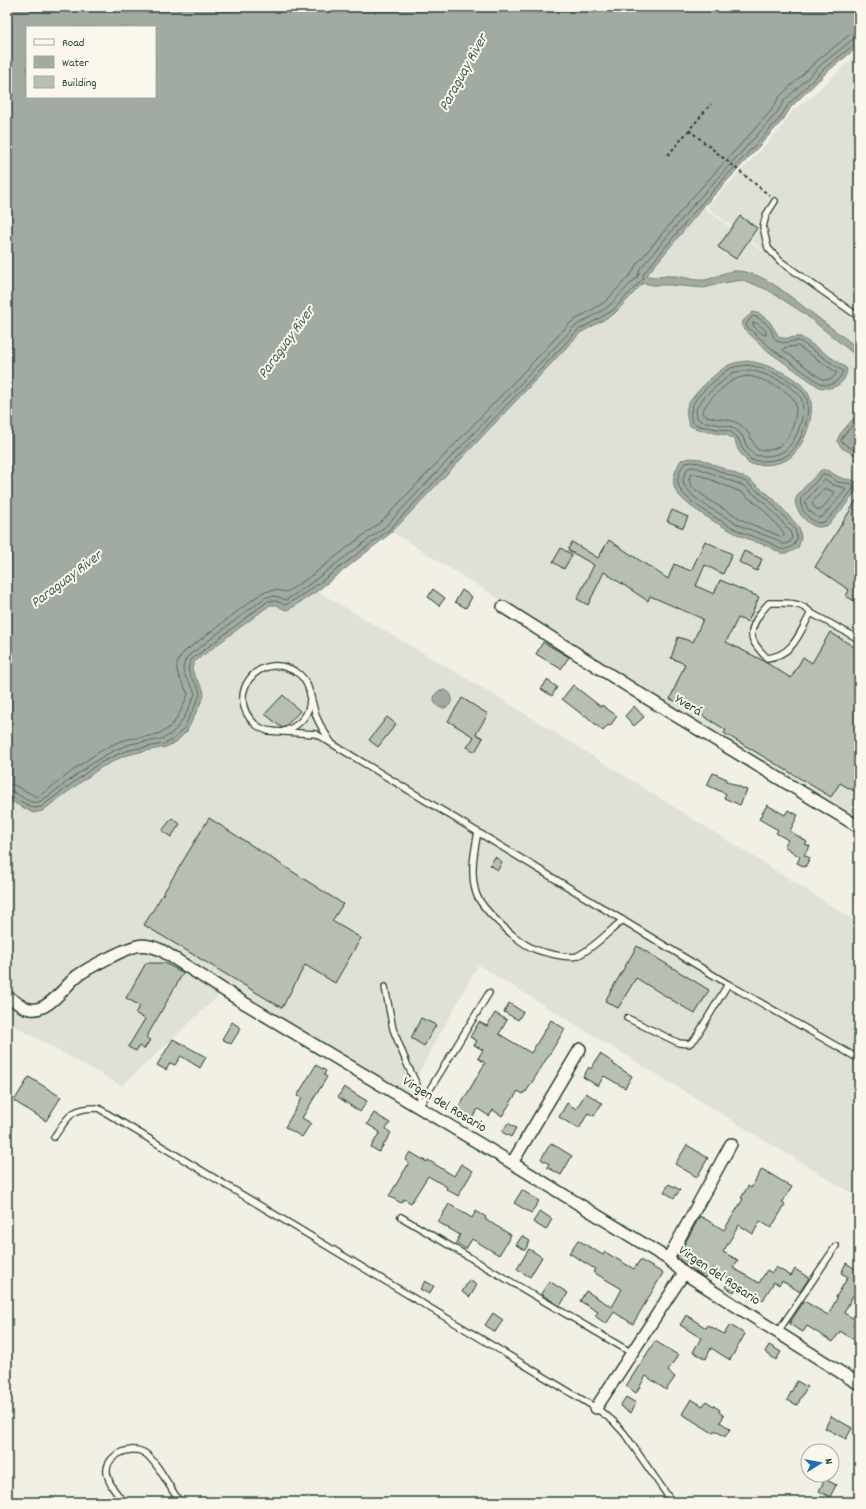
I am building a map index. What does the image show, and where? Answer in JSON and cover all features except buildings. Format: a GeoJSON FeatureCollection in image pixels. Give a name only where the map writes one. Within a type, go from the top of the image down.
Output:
{"type":"FeatureCollection","features":[{"type":"Feature","properties":{"kind":"street","name":"Yverá"},"geometry":{"type":"LineString","coordinates":[[503,607],[645,697],[859,828]]}},
{"type":"Feature","properties":{"kind":"street","name":"Virgen del Rosario"},"geometry":{"type":"LineString","coordinates":[[7,996],[30,1010],[38,1009],[56,998],[77,976],[109,958],[138,946],[152,946],[161,950],[241,1001],[419,1106],[668,1259],[684,1274],[859,1384]]}},
{"type":"Feature","properties":{"kind":"street"},"geometry":{"type":"LineString","coordinates":[[512,1163],[580,1049]]}},
{"type":"Feature","properties":{"kind":"street"},"geometry":{"type":"LineString","coordinates":[[668,1259],[731,1144]]}},
{"type":"Feature","properties":{"kind":"street"},"geometry":{"type":"LineString","coordinates":[[596,1408],[684,1274]]}},
{"type":"Feature","properties":{"kind":"lane"},"geometry":{"type":"LineString","coordinates":[[775,201],[766,215],[763,227],[768,248],[780,261],[859,317]]}},
{"type":"Feature","properties":{"kind":"lane"},"geometry":{"type":"LineString","coordinates":[[811,612],[795,644],[778,657],[767,658],[752,639],[752,631],[761,612],[769,603],[794,603],[807,608],[811,612],[859,639]]}},
{"type":"Feature","properties":{"kind":"lane"},"geometry":{"type":"LineString","coordinates":[[332,744],[316,718],[310,694],[304,679],[298,672],[282,665],[268,666],[253,674],[245,685],[243,692],[243,704],[250,719],[260,728],[268,731],[316,734],[332,744],[478,832],[728,984],[859,1059]]}},
{"type":"Feature","properties":{"kind":"lane"},"geometry":{"type":"LineString","coordinates":[[268,731],[285,731],[292,729],[301,722],[309,707],[310,694]]}},
{"type":"Feature","properties":{"kind":"lane"},"geometry":{"type":"LineString","coordinates":[[478,832],[473,860],[476,894],[486,909],[506,928],[532,948],[560,956],[576,956],[587,950],[623,920]]}},
{"type":"Feature","properties":{"kind":"lane"},"geometry":{"type":"LineString","coordinates":[[628,1018],[679,1043],[688,1044],[695,1039],[728,984]]}},
{"type":"Feature","properties":{"kind":"lane"},"geometry":{"type":"LineString","coordinates":[[385,987],[393,1028],[417,1085],[419,1106]]}},
{"type":"Feature","properties":{"kind":"lane"},"geometry":{"type":"LineString","coordinates":[[419,1106],[489,993]]}},
{"type":"Feature","properties":{"kind":"lane"},"geometry":{"type":"LineString","coordinates":[[54,1137],[69,1116],[83,1108],[98,1108],[596,1408],[613,1421],[624,1433],[672,1502]]}},
{"type":"Feature","properties":{"kind":"lane"},"geometry":{"type":"LineString","coordinates":[[401,1217],[632,1353]]}},
{"type":"Feature","properties":{"kind":"lane"},"geometry":{"type":"LineString","coordinates":[[776,1333],[836,1246]]}},
{"type":"Feature","properties":{"kind":"lane"},"geometry":{"type":"LineString","coordinates":[[125,1502],[111,1485],[107,1472],[110,1461],[120,1453],[132,1450],[142,1452],[152,1459],[180,1502]]}},
{"type":"Feature","properties":{"kind":"path"},"geometry":{"type":"LineString","coordinates":[[668,155],[711,104]]}},
{"type":"Feature","properties":{"kind":"path"},"geometry":{"type":"LineString","coordinates":[[689,130],[775,201]]}},
{"type":"Feature","properties":{"kind":"shaded area"},"geometry":{"type":"Polygon","coordinates":[[[859,52],[859,320],[707,207],[781,128],[793,110],[812,96],[859,52]]]}},
{"type":"Feature","properties":{"kind":"shaded area"},"geometry":{"type":"Polygon","coordinates":[[[703,207],[859,322],[859,821],[669,705],[392,532],[580,333],[635,270],[703,207]]]}},
{"type":"Feature","properties":{"kind":"shaded area"},"geometry":{"type":"Polygon","coordinates":[[[317,591],[508,703],[859,923],[859,1198],[478,965],[408,1093],[228,987],[122,1086],[7,1022],[7,799],[23,807],[42,811],[100,768],[124,756],[155,750],[187,731],[204,696],[203,689],[192,669],[194,662],[270,605],[277,605],[283,609],[288,609],[317,591]]]}},
{"type":"Feature","properties":{"kind":"water","name":"Paraguay River"},"geometry":{"type":"Polygon","coordinates":[[[7,7],[859,7],[859,46],[828,71],[791,107],[783,120],[703,207],[646,276],[677,276],[700,280],[733,271],[754,274],[782,290],[859,349],[859,358],[802,312],[768,290],[743,280],[722,283],[704,288],[643,283],[614,314],[580,333],[392,532],[317,591],[293,607],[288,610],[277,605],[270,605],[194,662],[192,669],[203,689],[204,696],[187,731],[176,742],[166,747],[124,756],[100,768],[42,811],[33,813],[7,799],[7,7]]]}},
{"type":"Feature","properties":{"kind":"water"},"geometry":{"type":"Polygon","coordinates":[[[753,312],[760,314],[770,322],[779,337],[801,337],[845,367],[847,369],[844,379],[834,387],[819,387],[769,352],[742,327],[743,321],[753,312]]]}},
{"type":"Feature","properties":{"kind":"water"},"geometry":{"type":"Polygon","coordinates":[[[747,361],[755,362],[790,376],[804,387],[811,401],[810,419],[804,438],[794,454],[788,459],[779,463],[758,465],[749,464],[738,450],[735,440],[727,435],[698,430],[689,425],[687,407],[689,402],[699,390],[724,368],[733,363],[747,361]]]}},
{"type":"Feature","properties":{"kind":"water"},"geometry":{"type":"Polygon","coordinates":[[[859,412],[859,457],[842,448],[837,441],[840,434],[859,412]]]}},
{"type":"Feature","properties":{"kind":"water"},"geometry":{"type":"Polygon","coordinates":[[[691,458],[701,459],[748,479],[772,497],[799,527],[801,538],[798,548],[788,553],[780,553],[770,547],[743,537],[723,527],[686,502],[675,489],[674,478],[681,460],[691,458]]]}},
{"type":"Feature","properties":{"kind":"water"},"geometry":{"type":"Polygon","coordinates":[[[821,470],[826,470],[842,478],[853,480],[858,486],[849,500],[828,525],[819,527],[810,524],[802,516],[796,507],[795,502],[801,491],[821,470]]]}},
{"type":"Feature","properties":{"kind":"water"},"geometry":{"type":"Polygon","coordinates":[[[443,690],[449,693],[452,699],[449,705],[443,708],[437,705],[434,699],[437,693],[443,690]]]}}]}
